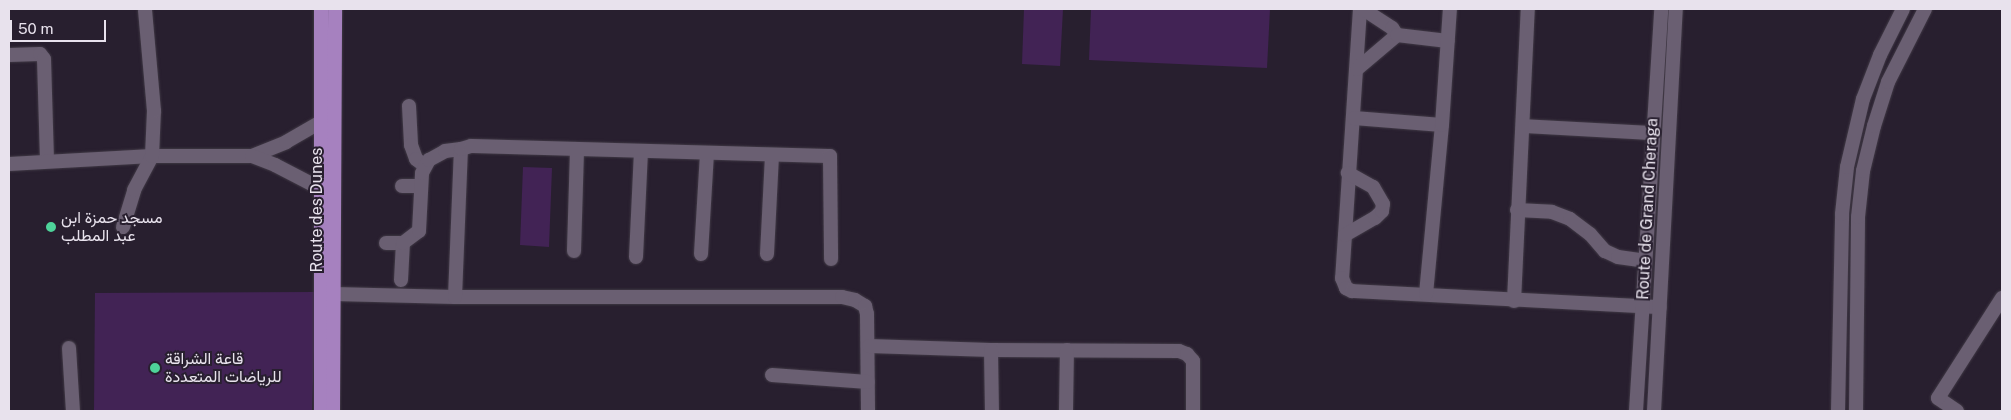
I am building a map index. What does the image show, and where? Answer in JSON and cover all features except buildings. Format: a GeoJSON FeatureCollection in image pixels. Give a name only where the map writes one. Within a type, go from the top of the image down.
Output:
{"type":"FeatureCollection","features":[{"type":"Feature","properties":{"kind":"main road","name":"Route des Dunes"},"geometry":{"type":"LineString","coordinates":[[320,411],[322,9]]}},
{"type":"Feature","properties":{"kind":"main road","name":"Route des Dunes"},"geometry":{"type":"LineString","coordinates":[[333,411],[335,9]]}},
{"type":"Feature","properties":{"kind":"street"},"geometry":{"type":"LineString","coordinates":[[1397,35],[1392,28],[1362,9],[1344,235],[1342,282],[1348,290],[1514,301],[1660,307]]}},
{"type":"Feature","properties":{"kind":"street"},"geometry":{"type":"LineString","coordinates":[[1426,294],[1442,125],[1450,9]]}},
{"type":"Feature","properties":{"kind":"street"},"geometry":{"type":"LineString","coordinates":[[1514,301],[1528,9]]}},
{"type":"Feature","properties":{"kind":"street"},"geometry":{"type":"LineString","coordinates":[[1636,411],[1661,9]]}},
{"type":"Feature","properties":{"kind":"street","name":"Route de Grand Cheraga"},"geometry":{"type":"LineString","coordinates":[[1654,411],[1676,9]]}},
{"type":"Feature","properties":{"kind":"street"},"geometry":{"type":"LineString","coordinates":[[1838,411],[1842,214],[1847,167],[1863,99],[1880,55],[1903,9]]}},
{"type":"Feature","properties":{"kind":"street"},"geometry":{"type":"LineString","coordinates":[[1856,411],[1858,217],[1863,171],[1874,126],[1888,82],[1925,9]]}},
{"type":"Feature","properties":{"kind":"street"},"geometry":{"type":"LineString","coordinates":[[124,227],[134,190],[152,156],[154,111],[145,10]]}},
{"type":"Feature","properties":{"kind":"street"},"geometry":{"type":"LineString","coordinates":[[1357,69],[1397,35],[1448,41]]}},
{"type":"Feature","properties":{"kind":"street"},"geometry":{"type":"LineString","coordinates":[[9,55],[40,54],[44,59],[47,161]]}},
{"type":"Feature","properties":{"kind":"street"},"geometry":{"type":"LineString","coordinates":[[409,106],[411,146],[416,159],[425,166]]}},
{"type":"Feature","properties":{"kind":"street"},"geometry":{"type":"LineString","coordinates":[[1354,118],[1442,125]]}},
{"type":"Feature","properties":{"kind":"street"},"geometry":{"type":"LineString","coordinates":[[252,156],[286,142],[320,122]]}},
{"type":"Feature","properties":{"kind":"street"},"geometry":{"type":"LineString","coordinates":[[1523,126],[1653,133]]}},
{"type":"Feature","properties":{"kind":"street"},"geometry":{"type":"LineString","coordinates":[[386,243],[403,243],[419,230],[422,173],[428,160],[445,151],[470,146],[830,156],[831,259]]}},
{"type":"Feature","properties":{"kind":"street"},"geometry":{"type":"LineString","coordinates":[[455,297],[461,149]]}},
{"type":"Feature","properties":{"kind":"street"},"geometry":{"type":"LineString","coordinates":[[574,251],[578,149]]}},
{"type":"Feature","properties":{"kind":"street"},"geometry":{"type":"LineString","coordinates":[[636,257],[640,151]]}},
{"type":"Feature","properties":{"kind":"street"},"geometry":{"type":"LineString","coordinates":[[701,254],[707,153]]}},
{"type":"Feature","properties":{"kind":"street"},"geometry":{"type":"LineString","coordinates":[[767,254],[772,155]]}},
{"type":"Feature","properties":{"kind":"street"},"geometry":{"type":"LineString","coordinates":[[9,164],[152,156],[252,156],[275,165],[334,196]]}},
{"type":"Feature","properties":{"kind":"street"},"geometry":{"type":"LineString","coordinates":[[1344,235],[1375,218],[1382,211],[1383,204],[1373,187],[1348,173]]}},
{"type":"Feature","properties":{"kind":"street"},"geometry":{"type":"LineString","coordinates":[[402,186],[421,186]]}},
{"type":"Feature","properties":{"kind":"street"},"geometry":{"type":"LineString","coordinates":[[1517,210],[1552,212],[1580,225],[1605,251],[1618,257],[1645,261]]}},
{"type":"Feature","properties":{"kind":"street"},"geometry":{"type":"LineString","coordinates":[[401,280],[403,243]]}},
{"type":"Feature","properties":{"kind":"street"},"geometry":{"type":"LineString","coordinates":[[334,294],[455,297],[842,297],[855,300],[865,306],[869,346],[868,411]]}},
{"type":"Feature","properties":{"kind":"street"},"geometry":{"type":"LineString","coordinates":[[1957,411],[1938,398],[2002,298]]}},
{"type":"Feature","properties":{"kind":"street"},"geometry":{"type":"LineString","coordinates":[[869,346],[991,350],[1171,351],[1188,354],[1193,360],[1195,376],[1193,411]]}},
{"type":"Feature","properties":{"kind":"street"},"geometry":{"type":"LineString","coordinates":[[69,348],[73,411]]}},
{"type":"Feature","properties":{"kind":"street"},"geometry":{"type":"LineString","coordinates":[[991,350],[992,411]]}},
{"type":"Feature","properties":{"kind":"street"},"geometry":{"type":"LineString","coordinates":[[1066,350],[1066,411]]}},
{"type":"Feature","properties":{"kind":"street"},"geometry":{"type":"LineString","coordinates":[[772,375],[868,382]]}},
{"type":"Feature","properties":{"kind":"shaded area"},"geometry":{"type":"Polygon","coordinates":[[[1024,9],[1063,9],[1060,66],[1022,64],[1024,9]]]}},
{"type":"Feature","properties":{"kind":"shaded area"},"geometry":{"type":"Polygon","coordinates":[[[1091,9],[1270,9],[1267,68],[1089,60],[1091,9]]]}},
{"type":"Feature","properties":{"kind":"shaded area"},"geometry":{"type":"Polygon","coordinates":[[[523,167],[552,168],[549,247],[520,245],[523,167]]]}},
{"type":"Feature","properties":{"kind":"shaded area"},"geometry":{"type":"Polygon","coordinates":[[[316,292],[312,411],[94,411],[95,293],[316,292]]]}},
{"type":"Feature","properties":{"kind":"place","name":"مسجد حمزة ابن عبد المطلب"},"geometry":{"type":"Point","coordinates":[51,227]}},
{"type":"Feature","properties":{"kind":"place","name":"قاعة الشراقة للرياضات المتعددة"},"geometry":{"type":"Point","coordinates":[155,368]}}]}
